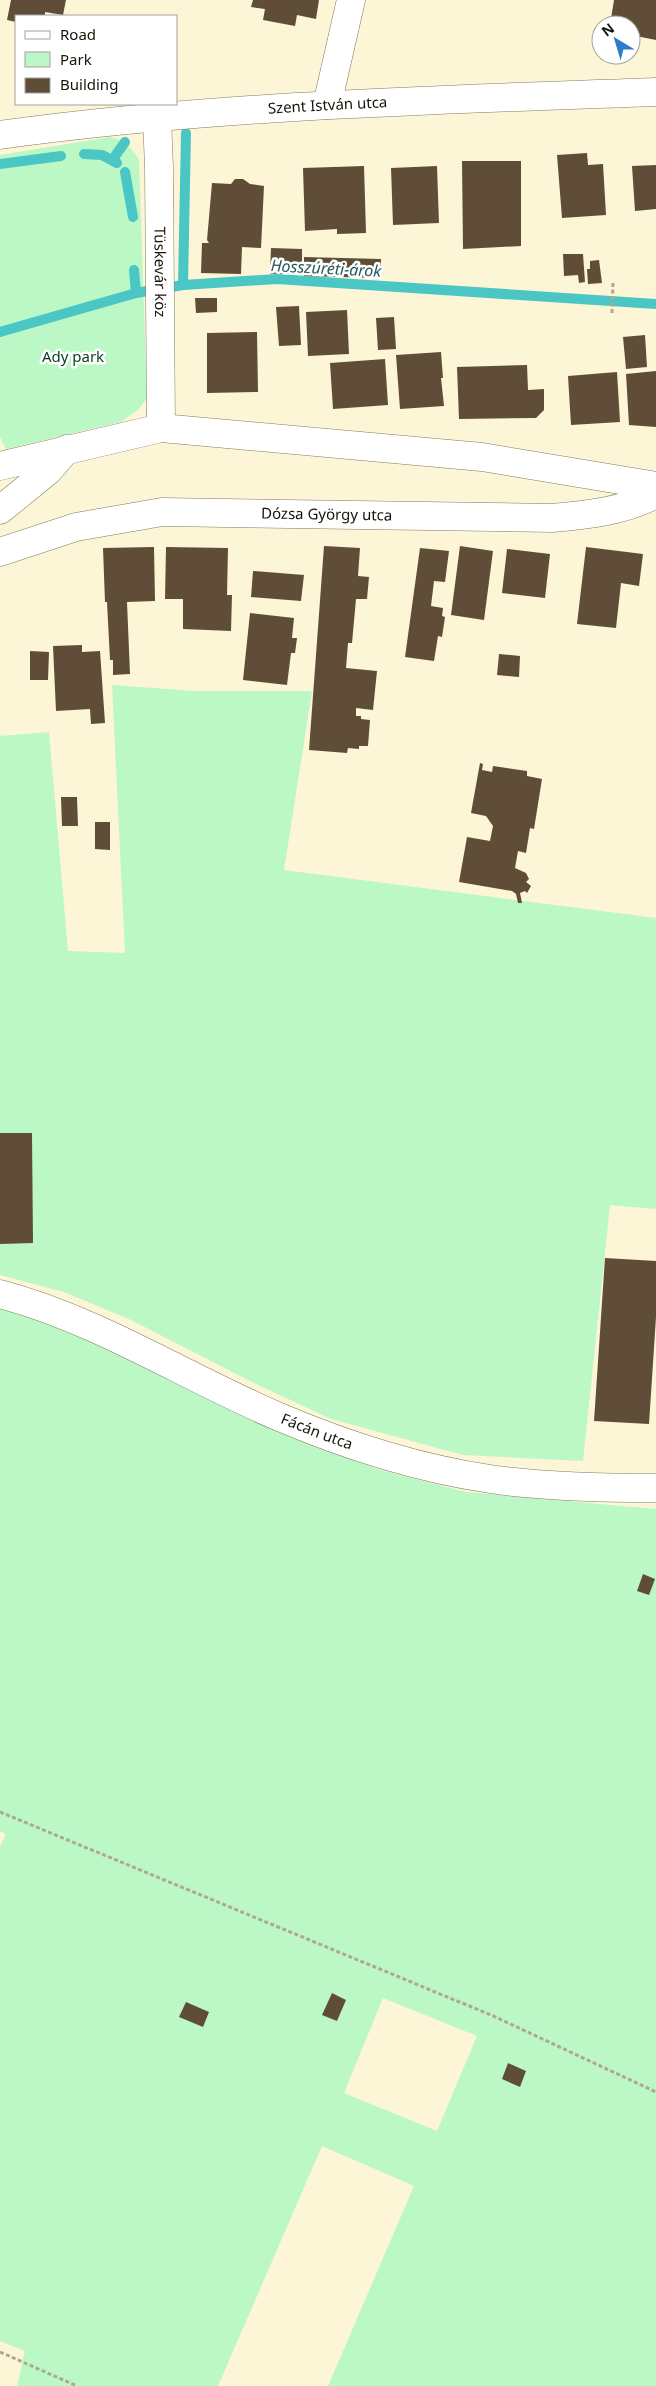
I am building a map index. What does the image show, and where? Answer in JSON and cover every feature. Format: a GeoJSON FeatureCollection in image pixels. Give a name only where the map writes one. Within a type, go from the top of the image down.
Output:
{"type":"FeatureCollection","features":[{"type":"Feature","properties":{"kind":"street"},"geometry":{"type":"LineString","coordinates":[[328,105],[351,0]]}},
{"type":"Feature","properties":{"kind":"street","name":"Szent István utca"},"geometry":{"type":"LineString","coordinates":[[0,135],[157,117],[328,105],[656,92]]}},
{"type":"Feature","properties":{"kind":"street","name":"Tüskevár köz"},"geometry":{"type":"LineString","coordinates":[[157,117],[162,428]]}},
{"type":"Feature","properties":{"kind":"street"},"geometry":{"type":"LineString","coordinates":[[0,466],[162,428],[482,457],[656,486]]}},
{"type":"Feature","properties":{"kind":"street"},"geometry":{"type":"LineString","coordinates":[[0,510],[48,471],[67,449]]}},
{"type":"Feature","properties":{"kind":"street","name":"Dózsa György utca"},"geometry":{"type":"LineString","coordinates":[[0,552],[76,527],[162,512],[552,518],[607,511],[641,502],[656,494]]}},
{"type":"Feature","properties":{"kind":"street","name":"Fácán utca"},"geometry":{"type":"LineString","coordinates":[[0,1294],[71,1317],[275,1415],[345,1443],[396,1459],[490,1479],[544,1485],[656,1488]]}},
{"type":"Feature","properties":{"kind":"path"},"geometry":{"type":"LineString","coordinates":[[612,314],[613,283]]}},
{"type":"Feature","properties":{"kind":"path"},"geometry":{"type":"LineString","coordinates":[[0,1812],[491,2015],[656,2092]]}},
{"type":"Feature","properties":{"kind":"path"},"geometry":{"type":"LineString","coordinates":[[0,2352],[77,2386]]}},
{"type":"Feature","properties":{"kind":"green space","name":"Ady park"},"geometry":{"type":"Polygon","coordinates":[[[110,137],[127,145],[139,160],[147,398],[139,409],[121,422],[6,449],[0,437],[0,155],[110,137]]]}},
{"type":"Feature","properties":{"kind":"green space"},"geometry":{"type":"Polygon","coordinates":[[[112,685],[195,691],[312,691],[284,870],[656,918],[656,1209],[610,1205],[583,1461],[463,1455],[331,1419],[250,1381],[131,1320],[64,1292],[0,1275],[0,736],[49,732],[68,951],[125,953],[112,685]]]}},
{"type":"Feature","properties":{"kind":"green space"},"geometry":{"type":"Polygon","coordinates":[[[0,1307],[65,1326],[275,1427],[380,1470],[466,1492],[656,1509],[656,2386],[328,2386],[414,2186],[322,2146],[218,2386],[17,2386],[25,2351],[0,2341],[0,1847],[6,1834],[0,1831],[0,1307]],[[383,1998],[344,2093],[437,2131],[477,2036],[383,1998]]]}},
{"type":"Feature","properties":{"kind":"building"},"geometry":{"type":"Polygon","coordinates":[[[11,0],[66,0],[63,15],[45,12],[45,15],[15,15],[15,22],[7,20],[11,0]]]}},
{"type":"Feature","properties":{"kind":"building"},"geometry":{"type":"Polygon","coordinates":[[[253,0],[319,0],[316,19],[297,15],[295,26],[263,20],[265,9],[251,7],[253,0]]]}},
{"type":"Feature","properties":{"kind":"building"},"geometry":{"type":"Polygon","coordinates":[[[614,0],[656,0],[656,40],[641,37],[641,15],[612,15],[614,0]]]}},
{"type":"Feature","properties":{"kind":"building"},"geometry":{"type":"Polygon","coordinates":[[[587,153],[588,165],[603,164],[606,215],[562,218],[557,155],[587,153]]]}},
{"type":"Feature","properties":{"kind":"building"},"geometry":{"type":"Polygon","coordinates":[[[462,161],[521,161],[521,246],[463,249],[462,161]]]}},
{"type":"Feature","properties":{"kind":"building"},"geometry":{"type":"Polygon","coordinates":[[[656,165],[656,209],[635,211],[632,166],[656,165]]]}},
{"type":"Feature","properties":{"kind":"building"},"geometry":{"type":"Polygon","coordinates":[[[364,166],[366,233],[337,234],[337,229],[305,231],[303,168],[364,166]]]}},
{"type":"Feature","properties":{"kind":"building"},"geometry":{"type":"Polygon","coordinates":[[[437,166],[439,223],[393,225],[391,168],[437,166]]]}},
{"type":"Feature","properties":{"kind":"building"},"geometry":{"type":"Polygon","coordinates":[[[235,179],[243,179],[250,184],[264,186],[261,248],[242,247],[241,274],[201,273],[202,243],[209,243],[207,240],[212,183],[231,184],[235,179]]]}},
{"type":"Feature","properties":{"kind":"building"},"geometry":{"type":"Polygon","coordinates":[[[271,248],[302,249],[302,274],[270,274],[271,248]]]}},
{"type":"Feature","properties":{"kind":"building"},"geometry":{"type":"Polygon","coordinates":[[[563,254],[583,254],[585,282],[579,283],[578,275],[564,276],[563,254]]]}},
{"type":"Feature","properties":{"kind":"building"},"geometry":{"type":"Polygon","coordinates":[[[304,257],[381,259],[380,278],[304,276],[304,257]]]}},
{"type":"Feature","properties":{"kind":"building"},"geometry":{"type":"Polygon","coordinates":[[[599,260],[602,283],[588,284],[587,269],[590,269],[590,261],[599,260]]]}},
{"type":"Feature","properties":{"kind":"building"},"geometry":{"type":"Polygon","coordinates":[[[195,298],[217,298],[217,312],[196,313],[195,298]]]}},
{"type":"Feature","properties":{"kind":"building"},"geometry":{"type":"Polygon","coordinates":[[[299,306],[301,345],[279,346],[276,307],[299,306]]]}},
{"type":"Feature","properties":{"kind":"building"},"geometry":{"type":"Polygon","coordinates":[[[347,310],[349,354],[308,356],[306,312],[347,310]]]}},
{"type":"Feature","properties":{"kind":"building"},"geometry":{"type":"Polygon","coordinates":[[[394,317],[396,349],[378,350],[376,318],[394,317]]]}},
{"type":"Feature","properties":{"kind":"building"},"geometry":{"type":"Polygon","coordinates":[[[257,332],[258,392],[207,393],[207,333],[257,332]]]}},
{"type":"Feature","properties":{"kind":"building"},"geometry":{"type":"Polygon","coordinates":[[[645,335],[647,367],[626,369],[623,337],[645,335]]]}},
{"type":"Feature","properties":{"kind":"building"},"geometry":{"type":"Polygon","coordinates":[[[441,352],[444,406],[400,409],[396,355],[441,352]]]}},
{"type":"Feature","properties":{"kind":"building"},"geometry":{"type":"Polygon","coordinates":[[[385,359],[388,405],[333,409],[330,363],[385,359]]]}},
{"type":"Feature","properties":{"kind":"building"},"geometry":{"type":"Polygon","coordinates":[[[527,365],[528,390],[544,389],[544,410],[536,418],[459,419],[457,367],[527,365]]]}},
{"type":"Feature","properties":{"kind":"building"},"geometry":{"type":"Polygon","coordinates":[[[656,371],[656,427],[629,425],[626,374],[656,371]]]}},
{"type":"Feature","properties":{"kind":"building"},"geometry":{"type":"Polygon","coordinates":[[[617,372],[620,422],[571,425],[568,376],[617,372]]]}},
{"type":"Feature","properties":{"kind":"building"},"geometry":{"type":"Polygon","coordinates":[[[324,546],[360,548],[358,576],[369,577],[367,599],[356,599],[352,643],[348,643],[346,668],[377,671],[373,710],[356,708],[356,716],[361,716],[361,719],[370,720],[368,746],[359,746],[359,749],[348,748],[347,753],[309,750],[324,546]]]}},
{"type":"Feature","properties":{"kind":"building"},"geometry":{"type":"Polygon","coordinates":[[[460,546],[493,551],[484,620],[451,615],[460,546]]]}},
{"type":"Feature","properties":{"kind":"building"},"geometry":{"type":"Polygon","coordinates":[[[154,547],[155,601],[127,602],[130,674],[113,675],[113,660],[110,660],[107,602],[105,602],[103,548],[154,547]]]}},
{"type":"Feature","properties":{"kind":"building"},"geometry":{"type":"Polygon","coordinates":[[[166,547],[228,548],[227,595],[232,595],[231,631],[183,629],[183,599],[165,599],[166,547]]]}},
{"type":"Feature","properties":{"kind":"building"},"geometry":{"type":"Polygon","coordinates":[[[586,547],[643,554],[639,586],[621,583],[616,628],[577,624],[586,547]]]}},
{"type":"Feature","properties":{"kind":"building"},"geometry":{"type":"Polygon","coordinates":[[[420,548],[449,551],[445,582],[434,581],[431,606],[443,608],[442,616],[445,617],[442,637],[438,636],[434,661],[405,657],[420,548]]]}},
{"type":"Feature","properties":{"kind":"building"},"geometry":{"type":"Polygon","coordinates":[[[507,549],[550,554],[545,598],[502,593],[507,549]]]}},
{"type":"Feature","properties":{"kind":"building"},"geometry":{"type":"Polygon","coordinates":[[[253,571],[304,575],[301,601],[251,597],[253,571]]]}},
{"type":"Feature","properties":{"kind":"building"},"geometry":{"type":"Polygon","coordinates":[[[250,613],[294,618],[292,638],[297,638],[295,653],[291,653],[287,685],[243,680],[250,613]]]}},
{"type":"Feature","properties":{"kind":"building"},"geometry":{"type":"Polygon","coordinates":[[[82,645],[82,652],[100,651],[105,723],[91,724],[90,709],[56,711],[53,646],[82,645]]]}},
{"type":"Feature","properties":{"kind":"building"},"geometry":{"type":"Polygon","coordinates":[[[30,651],[49,652],[48,680],[30,680],[30,651]]]}},
{"type":"Feature","properties":{"kind":"building"},"geometry":{"type":"Polygon","coordinates":[[[499,654],[520,656],[519,677],[497,675],[499,654]]]}},
{"type":"Feature","properties":{"kind":"building"},"geometry":{"type":"Polygon","coordinates":[[[480,763],[483,764],[482,770],[492,772],[493,766],[527,771],[527,776],[542,779],[534,829],[530,828],[526,853],[518,851],[515,868],[526,873],[529,879],[526,882],[531,886],[527,893],[525,891],[520,893],[522,903],[518,903],[516,894],[512,891],[459,882],[467,837],[490,841],[493,826],[486,816],[471,813],[480,763]]]}},
{"type":"Feature","properties":{"kind":"building"},"geometry":{"type":"Polygon","coordinates":[[[61,797],[77,797],[78,826],[62,826],[61,797]]]}},
{"type":"Feature","properties":{"kind":"building"},"geometry":{"type":"Polygon","coordinates":[[[95,822],[110,822],[110,850],[95,849],[95,822]]]}},
{"type":"Feature","properties":{"kind":"building"},"geometry":{"type":"Polygon","coordinates":[[[0,1133],[32,1133],[33,1243],[0,1244],[0,1133]]]}},
{"type":"Feature","properties":{"kind":"building"},"geometry":{"type":"Polygon","coordinates":[[[605,1258],[656,1261],[656,1317],[649,1424],[594,1421],[605,1258]]]}},
{"type":"Feature","properties":{"kind":"building"},"geometry":{"type":"Polygon","coordinates":[[[643,1574],[655,1579],[649,1595],[637,1591],[643,1574]]]}},
{"type":"Feature","properties":{"kind":"building"},"geometry":{"type":"Polygon","coordinates":[[[332,1993],[346,2000],[337,2021],[322,2015],[332,1993]]]}},
{"type":"Feature","properties":{"kind":"building"},"geometry":{"type":"Polygon","coordinates":[[[186,2002],[209,2012],[203,2027],[179,2017],[186,2002]]]}},
{"type":"Feature","properties":{"kind":"building"},"geometry":{"type":"Polygon","coordinates":[[[508,2063],[526,2071],[520,2087],[502,2079],[508,2063]]]}},
{"type":"Feature","properties":{"kind":"waterway"},"geometry":{"type":"LineString","coordinates":[[183,285],[186,133]]}},
{"type":"Feature","properties":{"kind":"waterway"},"geometry":{"type":"LineString","coordinates":[[113,159],[125,142]]}},
{"type":"Feature","properties":{"kind":"waterway"},"geometry":{"type":"LineString","coordinates":[[84,154],[102,155],[117,163]]}},
{"type":"Feature","properties":{"kind":"waterway"},"geometry":{"type":"LineString","coordinates":[[0,164],[61,156]]}},
{"type":"Feature","properties":{"kind":"waterway"},"geometry":{"type":"LineString","coordinates":[[125,172],[133,217]]}},
{"type":"Feature","properties":{"kind":"waterway"},"geometry":{"type":"LineString","coordinates":[[134,270],[136,293]]}},
{"type":"Feature","properties":{"kind":"waterway","name":"Hosszúréti-árok"},"geometry":{"type":"LineString","coordinates":[[0,332],[136,293],[183,285],[277,279],[656,304]]}}]}
